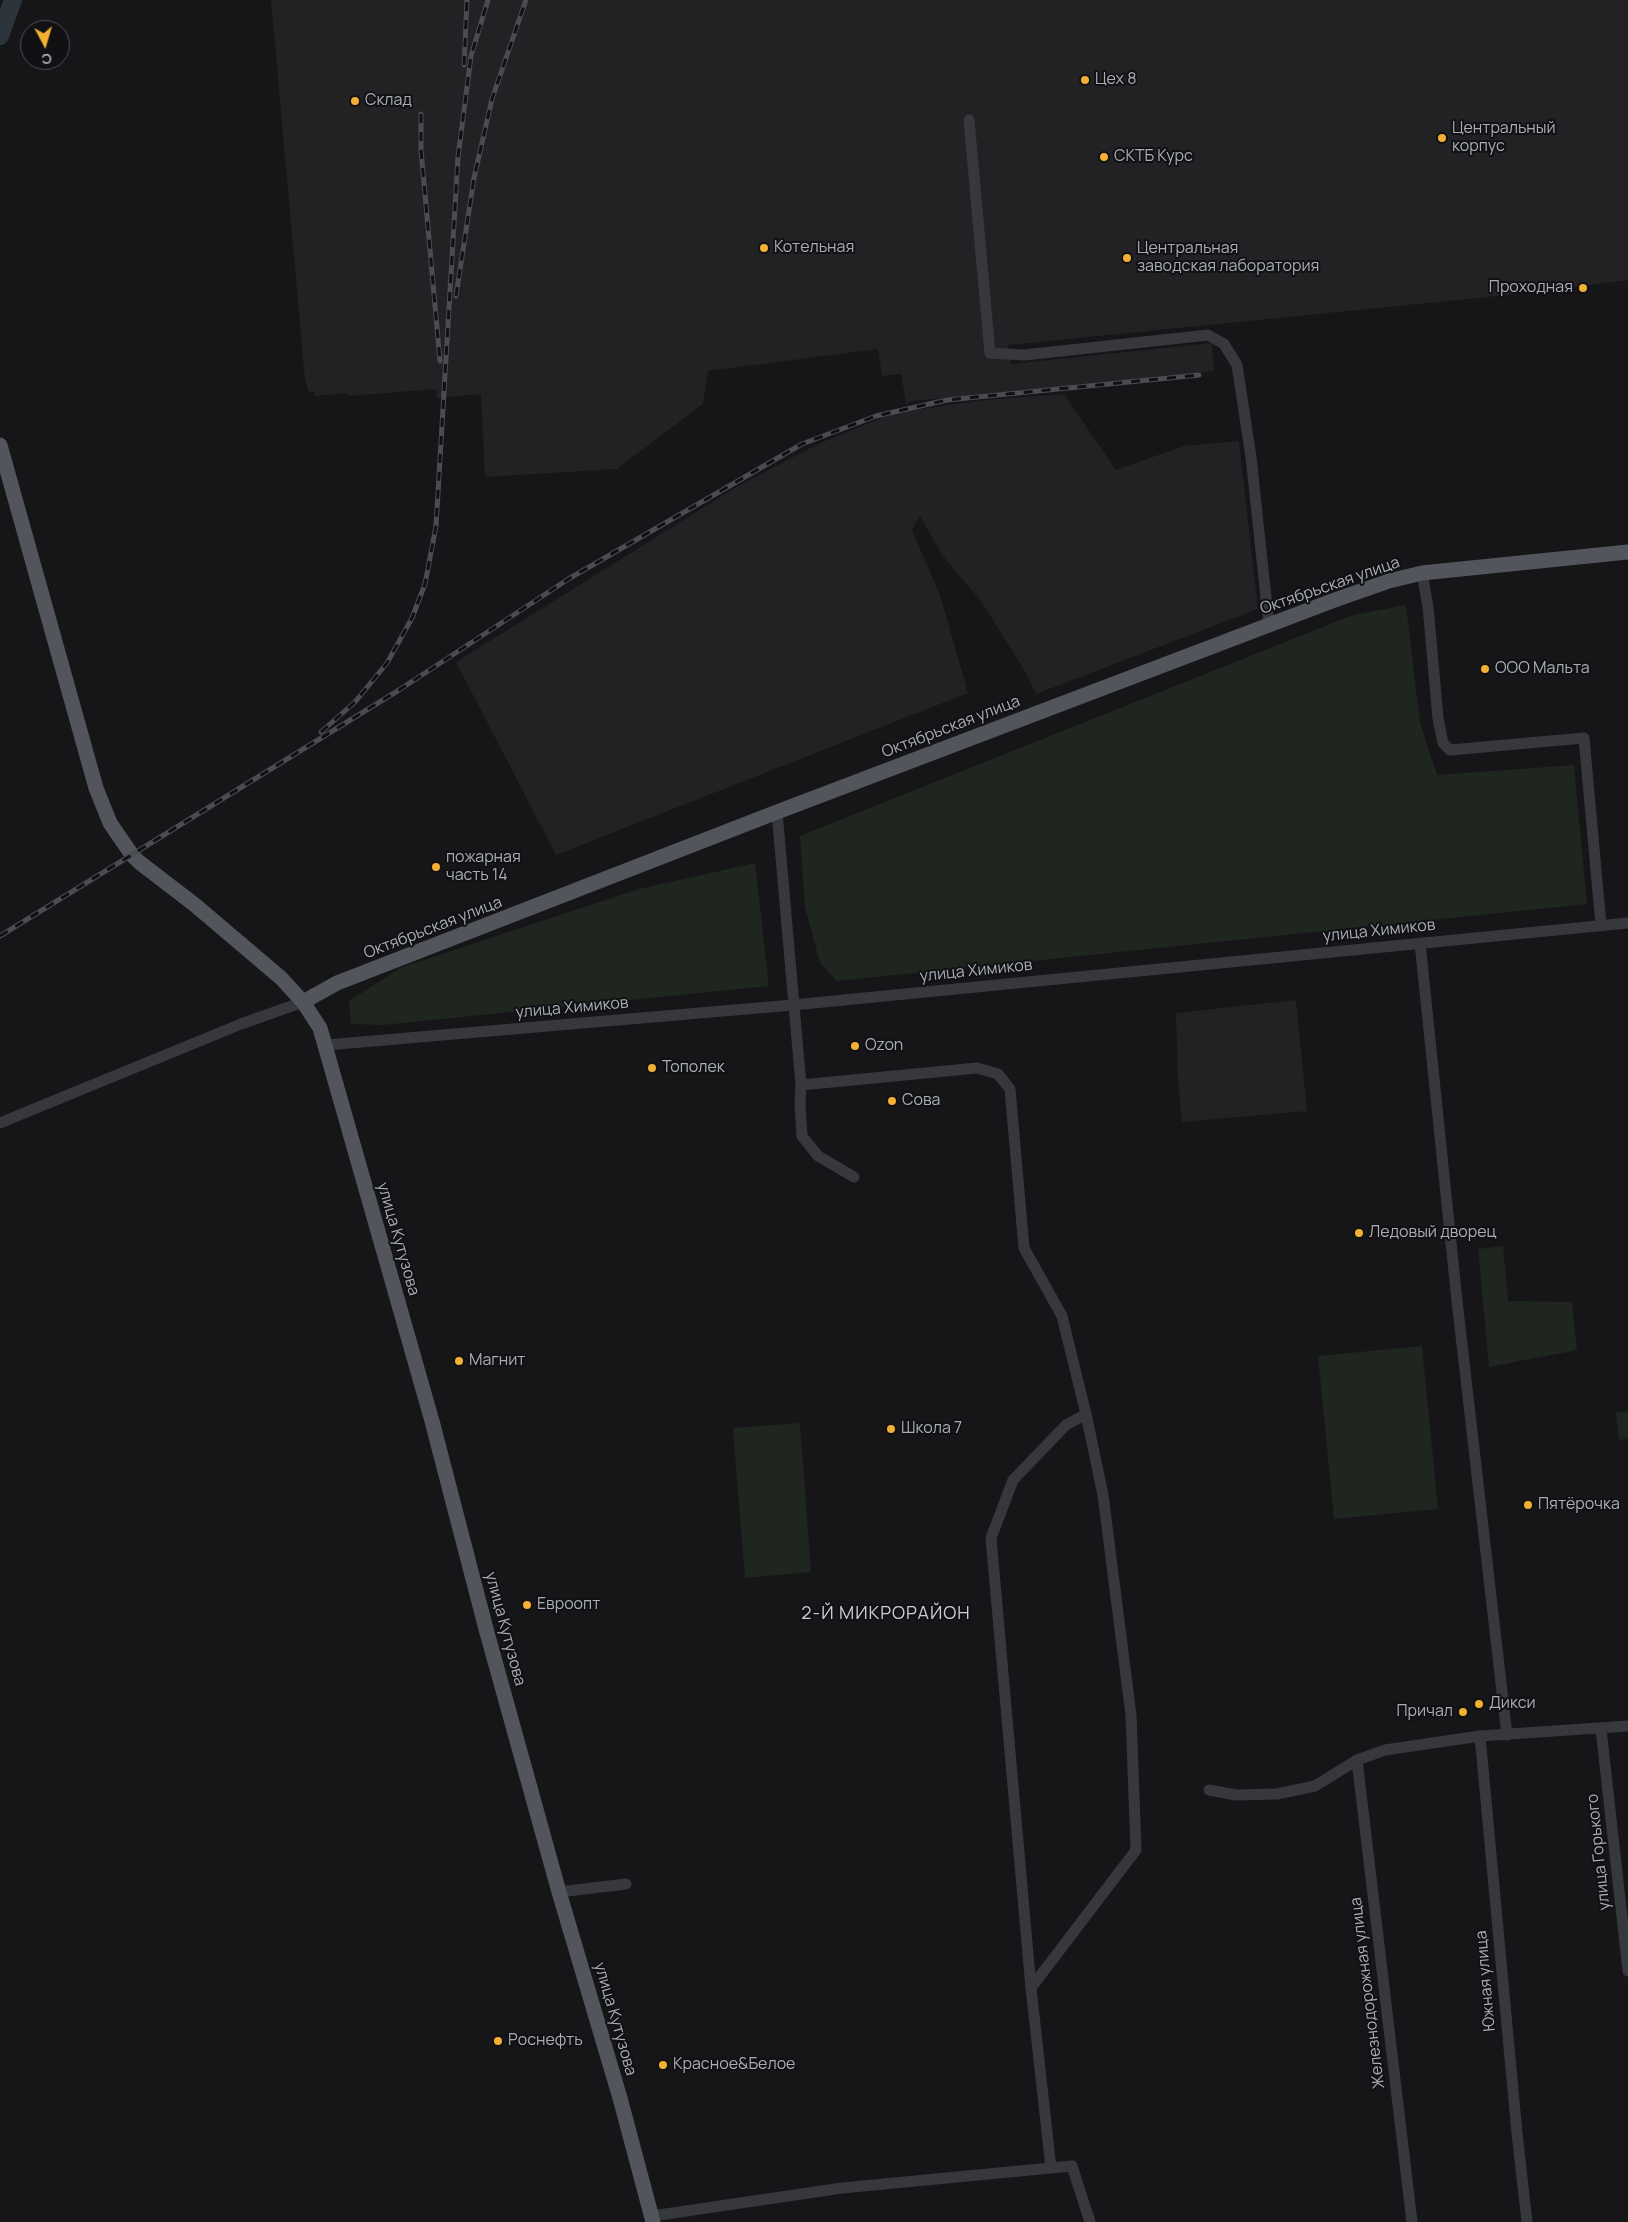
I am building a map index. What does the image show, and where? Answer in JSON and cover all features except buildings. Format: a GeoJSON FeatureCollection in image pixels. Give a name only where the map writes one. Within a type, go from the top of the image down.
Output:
{"type":"FeatureCollection","features":[{"type":"Feature","properties":{"kind":"main road","name":"улица Кутузова"},"geometry":{"type":"LineString","coordinates":[[0,445],[96,788],[110,824],[139,862],[195,905],[261,961],[303,1002],[315,1018],[326,1045],[432,1421],[486,1629],[620,2098],[652,2219]]}},
{"type":"Feature","properties":{"kind":"main road","name":"Октябрьская улица"},"geometry":{"type":"LineString","coordinates":[[303,1002],[337,983],[777,812],[1332,601],[1422,573],[1628,552]]}},
{"type":"Feature","properties":{"kind":"street"},"geometry":{"type":"LineString","coordinates":[[969,120],[990,353],[1024,354],[1208,335],[1224,344],[1236,365],[1251,457],[1268,626]]}},
{"type":"Feature","properties":{"kind":"street"},"geometry":{"type":"LineString","coordinates":[[1422,573],[1428,607],[1438,718],[1443,743],[1450,750],[1584,738],[1601,925]]}},
{"type":"Feature","properties":{"kind":"street"},"geometry":{"type":"LineString","coordinates":[[777,812],[801,1085],[802,1136],[818,1156],[854,1177]]}},
{"type":"Feature","properties":{"kind":"street","name":"улица Химиков"},"geometry":{"type":"LineString","coordinates":[[326,1045],[794,1005],[1628,923]]}},
{"type":"Feature","properties":{"kind":"street"},"geometry":{"type":"LineString","coordinates":[[1420,943],[1456,1292],[1508,1735]]}},
{"type":"Feature","properties":{"kind":"street"},"geometry":{"type":"LineString","coordinates":[[0,1123],[241,1024],[303,1002]]}},
{"type":"Feature","properties":{"kind":"street"},"geometry":{"type":"LineString","coordinates":[[801,1085],[976,1068],[998,1074],[1010,1089],[1024,1248],[1062,1316],[1086,1414],[1103,1495],[1130,1715],[1136,1850],[1031,1988]]}},
{"type":"Feature","properties":{"kind":"street"},"geometry":{"type":"LineString","coordinates":[[1051,2168],[1031,1988],[991,1538],[1013,1480],[1066,1425],[1086,1414]]}},
{"type":"Feature","properties":{"kind":"street"},"geometry":{"type":"LineString","coordinates":[[1209,1790],[1236,1795],[1277,1794],[1315,1786],[1357,1760],[1385,1750],[1480,1736],[1628,1726]]}},
{"type":"Feature","properties":{"kind":"street","name":"улица Горького"},"geometry":{"type":"LineString","coordinates":[[1601,1729],[1628,1971]]}},
{"type":"Feature","properties":{"kind":"street","name":"Южная улица"},"geometry":{"type":"LineString","coordinates":[[1480,1736],[1527,2222]]}},
{"type":"Feature","properties":{"kind":"street","name":"Железнодорожная улица"},"geometry":{"type":"LineString","coordinates":[[1357,1760],[1412,2222]]}},
{"type":"Feature","properties":{"kind":"street"},"geometry":{"type":"LineString","coordinates":[[560,1892],[626,1884]]}},
{"type":"Feature","properties":{"kind":"street"},"geometry":{"type":"LineString","coordinates":[[652,2219],[842,2188],[1072,2166],[1090,2222]]}},
{"type":"Feature","properties":{"kind":"shaded area"},"geometry":{"type":"Polygon","coordinates":[[[271,0],[1628,0],[1628,280],[1537,292],[1008,345],[1011,364],[1212,343],[1214,371],[912,401],[906,404],[901,374],[882,376],[878,349],[708,371],[703,404],[617,469],[485,477],[481,394],[437,398],[436,389],[348,396],[348,393],[315,396],[315,391],[309,392],[305,380],[271,0]]]}},
{"type":"Feature","properties":{"kind":"shaded area"},"geometry":{"type":"Polygon","coordinates":[[[1064,394],[1116,470],[1184,446],[1239,441],[1258,609],[1036,694],[1026,673],[981,601],[942,555],[920,516],[912,530],[940,595],[968,693],[556,855],[456,662],[738,486],[820,443],[894,413],[984,400],[1064,394]]]}},
{"type":"Feature","properties":{"kind":"shaded area"},"geometry":{"type":"Polygon","coordinates":[[[1406,605],[1420,723],[1437,775],[1574,765],[1587,904],[837,981],[820,963],[805,907],[800,836],[1353,615],[1406,605]]]}},
{"type":"Feature","properties":{"kind":"shaded area"},"geometry":{"type":"Polygon","coordinates":[[[755,863],[769,986],[383,1025],[351,1024],[349,1001],[400,968],[639,889],[755,863]]]}},
{"type":"Feature","properties":{"kind":"shaded area"},"geometry":{"type":"Polygon","coordinates":[[[1296,1000],[1307,1111],[1182,1122],[1178,1083],[1176,1013],[1296,1000]]]}},
{"type":"Feature","properties":{"kind":"shaded area"},"geometry":{"type":"Polygon","coordinates":[[[1503,1246],[1508,1301],[1572,1302],[1577,1350],[1489,1367],[1478,1249],[1503,1246]]]}},
{"type":"Feature","properties":{"kind":"shaded area"},"geometry":{"type":"Polygon","coordinates":[[[1422,1346],[1438,1509],[1334,1519],[1318,1356],[1422,1346]]]}},
{"type":"Feature","properties":{"kind":"shaded area"},"geometry":{"type":"Polygon","coordinates":[[[1628,1411],[1628,1439],[1619,1440],[1616,1412],[1628,1411]]]}},
{"type":"Feature","properties":{"kind":"shaded area"},"geometry":{"type":"Polygon","coordinates":[[[800,1423],[811,1572],[745,1578],[733,1428],[800,1423]]]}},
{"type":"Feature","properties":{"kind":"waterway"},"geometry":{"type":"LineString","coordinates":[[0,36],[13,0]]}},
{"type":"Feature","properties":{"kind":"railway"},"geometry":{"type":"LineString","coordinates":[[464,65],[467,0]]}},
{"type":"Feature","properties":{"kind":"railway"},"geometry":{"type":"LineString","coordinates":[[321,732],[355,702],[387,663],[412,618],[425,584],[436,526],[458,157],[471,56],[488,0]]}},
{"type":"Feature","properties":{"kind":"railway"},"geometry":{"type":"LineString","coordinates":[[456,296],[474,178],[492,99],[526,0]]}},
{"type":"Feature","properties":{"kind":"railway"},"geometry":{"type":"LineString","coordinates":[[421,114],[421,150],[440,361]]}},
{"type":"Feature","properties":{"kind":"railway"},"geometry":{"type":"LineString","coordinates":[[0,936],[399,690],[570,578],[802,444],[876,416],[947,400],[1199,375]]}},
{"type":"Feature","properties":{"kind":"place","name":"Цех 8"},"geometry":{"type":"Point","coordinates":[1085,80]}},
{"type":"Feature","properties":{"kind":"place","name":"Склад"},"geometry":{"type":"Point","coordinates":[355,101]}},
{"type":"Feature","properties":{"kind":"place","name":"Центральный корпус"},"geometry":{"type":"Point","coordinates":[1442,138]}},
{"type":"Feature","properties":{"kind":"place","name":"СКТБ Курс"},"geometry":{"type":"Point","coordinates":[1104,157]}},
{"type":"Feature","properties":{"kind":"place","name":"Котельная"},"geometry":{"type":"Point","coordinates":[764,248]}},
{"type":"Feature","properties":{"kind":"place","name":"Центральная заводская лаборатория"},"geometry":{"type":"Point","coordinates":[1127,258]}},
{"type":"Feature","properties":{"kind":"place","name":"Проходная"},"geometry":{"type":"Point","coordinates":[1583,288]}},
{"type":"Feature","properties":{"kind":"place","name":"ООО Мальта"},"geometry":{"type":"Point","coordinates":[1485,669]}},
{"type":"Feature","properties":{"kind":"place","name":"пожарная часть 14"},"geometry":{"type":"Point","coordinates":[436,867]}},
{"type":"Feature","properties":{"kind":"place","name":"Ozon"},"geometry":{"type":"Point","coordinates":[855,1046]}},
{"type":"Feature","properties":{"kind":"place","name":"Тополек"},"geometry":{"type":"Point","coordinates":[652,1068]}},
{"type":"Feature","properties":{"kind":"place","name":"Сова"},"geometry":{"type":"Point","coordinates":[892,1101]}},
{"type":"Feature","properties":{"kind":"place","name":"Ледовый дворец"},"geometry":{"type":"Point","coordinates":[1359,1233]}},
{"type":"Feature","properties":{"kind":"place","name":"Магнит"},"geometry":{"type":"Point","coordinates":[459,1361]}},
{"type":"Feature","properties":{"kind":"place","name":"Школа 7"},"geometry":{"type":"Point","coordinates":[891,1429]}},
{"type":"Feature","properties":{"kind":"place","name":"Пятёрочка"},"geometry":{"type":"Point","coordinates":[1528,1505]}},
{"type":"Feature","properties":{"kind":"place","name":"Евроопт"},"geometry":{"type":"Point","coordinates":[527,1605]}},
{"type":"Feature","properties":{"kind":"place","name":"Дикси"},"geometry":{"type":"Point","coordinates":[1479,1704]}},
{"type":"Feature","properties":{"kind":"place","name":"Причал"},"geometry":{"type":"Point","coordinates":[1463,1712]}},
{"type":"Feature","properties":{"kind":"place","name":"Роснефть"},"geometry":{"type":"Point","coordinates":[498,2041]}},
{"type":"Feature","properties":{"kind":"place","name":"Красное&Белое"},"geometry":{"type":"Point","coordinates":[663,2065]}},
{"type":"Feature","properties":{"kind":"district","name":"2-Й МИКРОРАЙОН"},"geometry":{"type":"Point","coordinates":[886,1614]}}]}
